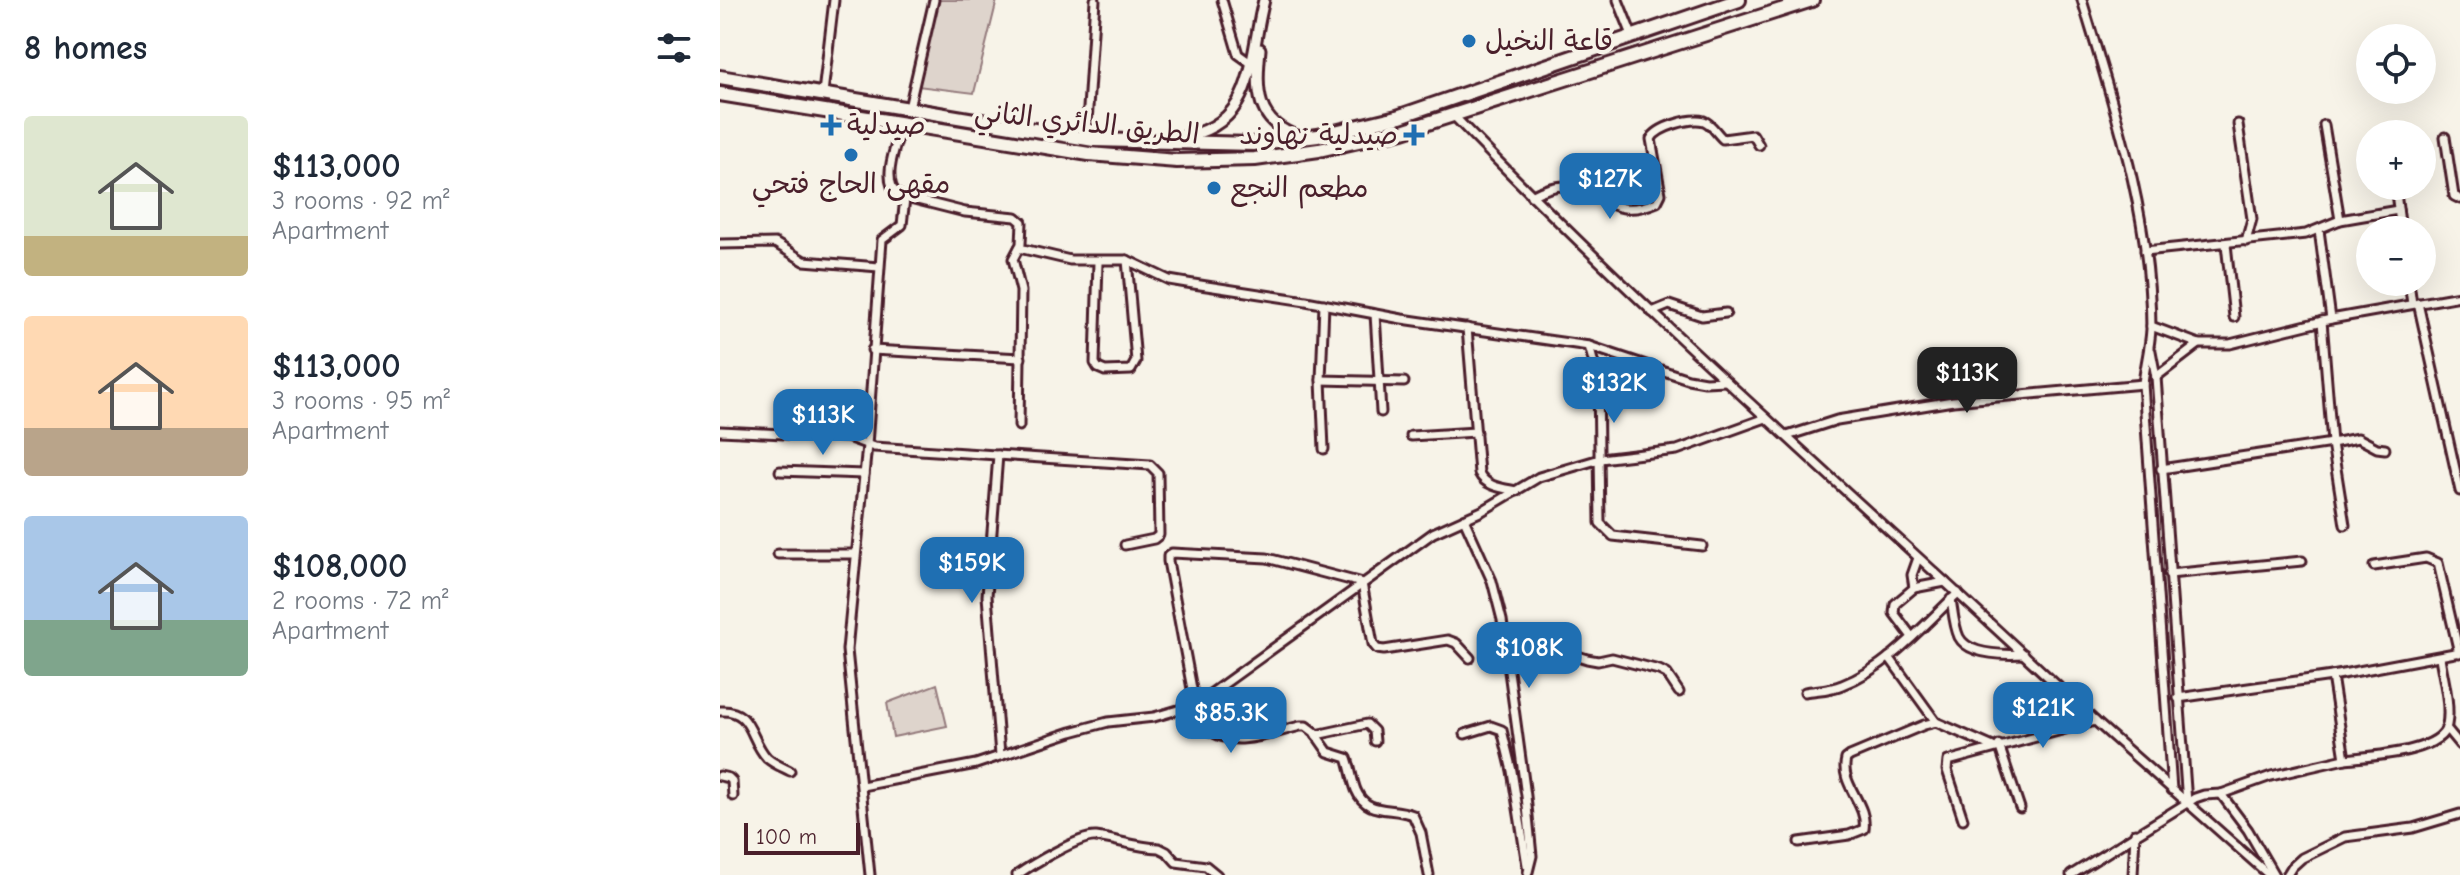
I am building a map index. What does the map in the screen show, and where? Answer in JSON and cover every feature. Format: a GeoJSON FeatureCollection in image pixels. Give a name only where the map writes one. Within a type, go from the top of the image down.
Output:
{"type":"FeatureCollection","features":[{"type":"Feature","properties":{"kind":"highway","name":"الطريق الدائري الثاني"},"geometry":{"type":"LineString","coordinates":[[720,77],[1086,139],[1253,144],[1355,128],[1436,104],[1739,0]]}},
{"type":"Feature","properties":{"kind":"highway","name":"الطريق الدائري الثاني"},"geometry":{"type":"LineString","coordinates":[[720,94],[1089,154],[1209,161],[1277,157],[1403,131],[1810,0]]}},
{"type":"Feature","properties":{"kind":"street"},"geometry":{"type":"LineString","coordinates":[[823,93],[834,0]]}},
{"type":"Feature","properties":{"kind":"street"},"geometry":{"type":"LineString","coordinates":[[909,108],[934,0]]}},
{"type":"Feature","properties":{"kind":"street"},"geometry":{"type":"LineString","coordinates":[[1086,139],[1095,0]]}},
{"type":"Feature","properties":{"kind":"street"},"geometry":{"type":"LineString","coordinates":[[1222,0],[1238,54],[1252,64]]}},
{"type":"Feature","properties":{"kind":"street"},"geometry":{"type":"LineString","coordinates":[[1158,141],[1212,130],[1223,122],[1241,98],[1266,0]]}},
{"type":"Feature","properties":{"kind":"street"},"geometry":{"type":"LineString","coordinates":[[1266,0],[1259,56],[1259,100],[1265,115],[1279,130],[1303,138]]}},
{"type":"Feature","properties":{"kind":"street"},"geometry":{"type":"LineString","coordinates":[[1618,0],[1632,35]]}},
{"type":"Feature","properties":{"kind":"street"},"geometry":{"type":"LineString","coordinates":[[2082,0],[2119,125],[2145,251],[2151,326],[2143,384],[2172,790]]}},
{"type":"Feature","properties":{"kind":"street"},"geometry":{"type":"LineString","coordinates":[[1453,115],[1531,196],[1725,381],[1945,582],[1954,596],[2024,654],[2172,790],[2272,875]]}},
{"type":"Feature","properties":{"kind":"street"},"geometry":{"type":"LineString","coordinates":[[1531,196],[1545,189],[1569,186],[1610,205],[1639,208],[1657,202],[1661,194],[1651,139],[1657,130],[1666,127],[1702,121],[1723,139],[1753,135],[1759,145]]}},
{"type":"Feature","properties":{"kind":"street"},"geometry":{"type":"LineString","coordinates":[[902,124],[889,179],[892,190],[905,198],[965,212],[1016,217],[1022,222],[1019,248],[1013,259],[1021,291],[1019,426]]}},
{"type":"Feature","properties":{"kind":"street"},"geometry":{"type":"LineString","coordinates":[[2238,124],[2252,219],[2246,241]]}},
{"type":"Feature","properties":{"kind":"street"},"geometry":{"type":"LineString","coordinates":[[2324,125],[2340,220]]}},
{"type":"Feature","properties":{"kind":"street"},"geometry":{"type":"LineString","coordinates":[[2445,137],[2454,196],[2460,199]]}},
{"type":"Feature","properties":{"kind":"street"},"geometry":{"type":"LineString","coordinates":[[870,875],[847,650],[867,445],[882,240],[902,225],[905,198]]}},
{"type":"Feature","properties":{"kind":"street"},"geometry":{"type":"LineString","coordinates":[[2397,200],[2399,216]]}},
{"type":"Feature","properties":{"kind":"street"},"geometry":{"type":"LineString","coordinates":[[2145,251],[2226,244],[2319,230],[2340,220],[2398,210]]}},
{"type":"Feature","properties":{"kind":"street"},"geometry":{"type":"LineString","coordinates":[[2319,230],[2332,443],[2345,525]]}},
{"type":"Feature","properties":{"kind":"street"},"geometry":{"type":"LineString","coordinates":[[720,244],[775,243],[804,261],[879,267]]}},
{"type":"Feature","properties":{"kind":"street"},"geometry":{"type":"LineString","coordinates":[[2226,244],[2234,317]]}},
{"type":"Feature","properties":{"kind":"street"},"geometry":{"type":"LineString","coordinates":[[1019,248],[1070,260],[1127,260],[1169,280],[1589,346],[1688,379],[1725,381]]}},
{"type":"Feature","properties":{"kind":"street"},"geometry":{"type":"LineString","coordinates":[[1098,262],[1095,363],[1105,371],[1131,370],[1136,361],[1127,260]]}},
{"type":"Feature","properties":{"kind":"street"},"geometry":{"type":"LineString","coordinates":[[2413,296],[2460,491]]}},
{"type":"Feature","properties":{"kind":"street"},"geometry":{"type":"LineString","coordinates":[[2151,326],[2199,344],[2230,344],[2326,320],[2460,296]]}},
{"type":"Feature","properties":{"kind":"street"},"geometry":{"type":"LineString","coordinates":[[1324,304],[1321,380],[1324,449]]}},
{"type":"Feature","properties":{"kind":"street"},"geometry":{"type":"LineString","coordinates":[[1652,312],[1669,305],[1702,316],[1726,313]]}},
{"type":"Feature","properties":{"kind":"street"},"geometry":{"type":"LineString","coordinates":[[1375,314],[1381,412]]}},
{"type":"Feature","properties":{"kind":"street"},"geometry":{"type":"LineString","coordinates":[[1467,328],[1479,473],[1482,480],[1490,485],[1517,491]]}},
{"type":"Feature","properties":{"kind":"street"},"geometry":{"type":"LineString","coordinates":[[2156,377],[2199,344]]}},
{"type":"Feature","properties":{"kind":"street"},"geometry":{"type":"LineString","coordinates":[[1589,346],[1598,379],[1600,523],[1613,536],[1702,546]]}},
{"type":"Feature","properties":{"kind":"street"},"geometry":{"type":"LineString","coordinates":[[2150,347],[2156,377],[2187,803]]}},
{"type":"Feature","properties":{"kind":"street"},"geometry":{"type":"LineString","coordinates":[[872,350],[1021,358]]}},
{"type":"Feature","properties":{"kind":"street"},"geometry":{"type":"LineString","coordinates":[[1321,380],[1404,382]]}},
{"type":"Feature","properties":{"kind":"street"},"geometry":{"type":"LineString","coordinates":[[1787,436],[1837,420],[1953,401],[2143,384]]}},
{"type":"Feature","properties":{"kind":"street"},"geometry":{"type":"LineString","coordinates":[[862,786],[976,764],[1071,732],[1108,722],[1154,717],[1197,703],[1433,533],[1539,477],[1600,459],[1677,450],[1766,418]]}},
{"type":"Feature","properties":{"kind":"street"},"geometry":{"type":"LineString","coordinates":[[720,431],[847,437],[867,445],[1144,463],[1156,468],[1158,473],[1159,535],[1154,539],[1125,545]]}},
{"type":"Feature","properties":{"kind":"street"},"geometry":{"type":"LineString","coordinates":[[1411,436],[1476,432]]}},
{"type":"Feature","properties":{"kind":"street"},"geometry":{"type":"LineString","coordinates":[[2161,469],[2358,438],[2385,449]]}},
{"type":"Feature","properties":{"kind":"street"},"geometry":{"type":"LineString","coordinates":[[998,455],[987,596],[1000,755]]}},
{"type":"Feature","properties":{"kind":"street"},"geometry":{"type":"LineString","coordinates":[[780,471],[864,474]]}},
{"type":"Feature","properties":{"kind":"street"},"geometry":{"type":"LineString","coordinates":[[1464,519],[1492,581],[1505,645],[1526,796],[1532,856],[1528,873]]}},
{"type":"Feature","properties":{"kind":"street"},"geometry":{"type":"LineString","coordinates":[[1362,583],[1267,558],[1172,553],[1168,556],[1197,703],[1207,728],[1225,739],[1238,740],[1300,726],[1310,729],[1328,752],[1347,758],[1363,804],[1403,811],[1417,819],[1429,875]]}},
{"type":"Feature","properties":{"kind":"street"},"geometry":{"type":"LineString","coordinates":[[778,554],[854,554]]}},
{"type":"Feature","properties":{"kind":"street"},"geometry":{"type":"LineString","coordinates":[[1914,588],[1912,575],[1918,558]]}},
{"type":"Feature","properties":{"kind":"street"},"geometry":{"type":"LineString","coordinates":[[2178,698],[2332,676],[2460,652],[2438,563],[2426,558],[2374,566]]}},
{"type":"Feature","properties":{"kind":"street"},"geometry":{"type":"LineString","coordinates":[[2169,574],[2302,561]]}},
{"type":"Feature","properties":{"kind":"street"},"geometry":{"type":"LineString","coordinates":[[1912,637],[1893,608],[1914,588],[1945,582]]}},
{"type":"Feature","properties":{"kind":"street"},"geometry":{"type":"LineString","coordinates":[[1362,583],[1373,644],[1377,649],[1448,640],[1456,643],[1470,658]]}},
{"type":"Feature","properties":{"kind":"street"},"geometry":{"type":"LineString","coordinates":[[1805,692],[1839,687],[1889,657],[1954,596]]}},
{"type":"Feature","properties":{"kind":"street"},"geometry":{"type":"LineString","coordinates":[[1954,596],[1958,635],[1963,642],[1994,653],[2024,654]]}},
{"type":"Feature","properties":{"kind":"street"},"geometry":{"type":"LineString","coordinates":[[1505,645],[1524,639],[1587,659],[1598,661],[1612,658],[1659,670],[1667,674],[1679,692]]}},
{"type":"Feature","properties":{"kind":"street"},"geometry":{"type":"LineString","coordinates":[[1889,657],[1936,722],[1996,746],[2020,808]]}},
{"type":"Feature","properties":{"kind":"street"},"geometry":{"type":"LineString","coordinates":[[2071,875],[2135,833],[2204,795],[2221,794],[2271,776],[2345,759],[2426,746],[2442,735],[2446,728],[2447,705],[2440,657]]}},
{"type":"Feature","properties":{"kind":"street"},"geometry":{"type":"LineString","coordinates":[[2332,676],[2345,759]]}},
{"type":"Feature","properties":{"kind":"street"},"geometry":{"type":"LineString","coordinates":[[720,711],[738,713],[766,757],[790,771]]}},
{"type":"Feature","properties":{"kind":"street"},"geometry":{"type":"LineString","coordinates":[[1963,819],[1946,764],[1996,746],[2095,721]]}},
{"type":"Feature","properties":{"kind":"street"},"geometry":{"type":"LineString","coordinates":[[1799,842],[1849,835],[1864,829],[1864,816],[1844,771],[1846,759],[1936,722]]}},
{"type":"Feature","properties":{"kind":"street"},"geometry":{"type":"LineString","coordinates":[[1316,735],[1367,724],[1374,731],[1375,741]]}},
{"type":"Feature","properties":{"kind":"street"},"geometry":{"type":"LineString","coordinates":[[1465,734],[1491,726],[1502,730],[1512,771],[1528,873]]}},
{"type":"Feature","properties":{"kind":"street"},"geometry":{"type":"LineString","coordinates":[[2446,728],[2460,745]]}},
{"type":"Feature","properties":{"kind":"street"},"geometry":{"type":"LineString","coordinates":[[720,776],[732,781],[733,796]]}},
{"type":"Feature","properties":{"kind":"street"},"geometry":{"type":"LineString","coordinates":[[2221,794],[2236,818],[2248,830],[2272,875]]}},
{"type":"Feature","properties":{"kind":"street"},"geometry":{"type":"LineString","coordinates":[[2287,875],[2302,858],[2345,837],[2413,828],[2460,814]]}},
{"type":"Feature","properties":{"kind":"street"},"geometry":{"type":"LineString","coordinates":[[2133,875],[2135,833]]}},
{"type":"Feature","properties":{"kind":"street"},"geometry":{"type":"LineString","coordinates":[[1017,875],[1035,862],[1081,839],[1094,837],[1159,848],[1176,862],[1210,867],[1217,875]]}},
{"type":"Feature","properties":{"kind":"shaded area"},"geometry":{"type":"Polygon","coordinates":[[[937,0],[997,0],[974,93],[917,86],[937,0]]]}},
{"type":"Feature","properties":{"kind":"shaded area"},"geometry":{"type":"Polygon","coordinates":[[[937,684],[947,726],[893,737],[887,703],[937,684]]]}},
{"type":"Feature","properties":{"kind":"place","name":"قاعة النخيل"},"geometry":{"type":"Point","coordinates":[1469,41]}},
{"type":"Feature","properties":{"kind":"place","name":"صيدلية"},"geometry":{"type":"Point","coordinates":[831,125]}},
{"type":"Feature","properties":{"kind":"place","name":"صيدلية نهاوند"},"geometry":{"type":"Point","coordinates":[1414,135]}},
{"type":"Feature","properties":{"kind":"place","name":"مقهى الحاج فتحي"},"geometry":{"type":"Point","coordinates":[851,155]}},
{"type":"Feature","properties":{"kind":"place","name":"مطعم النجع"},"geometry":{"type":"Point","coordinates":[1214,188]}}]}
